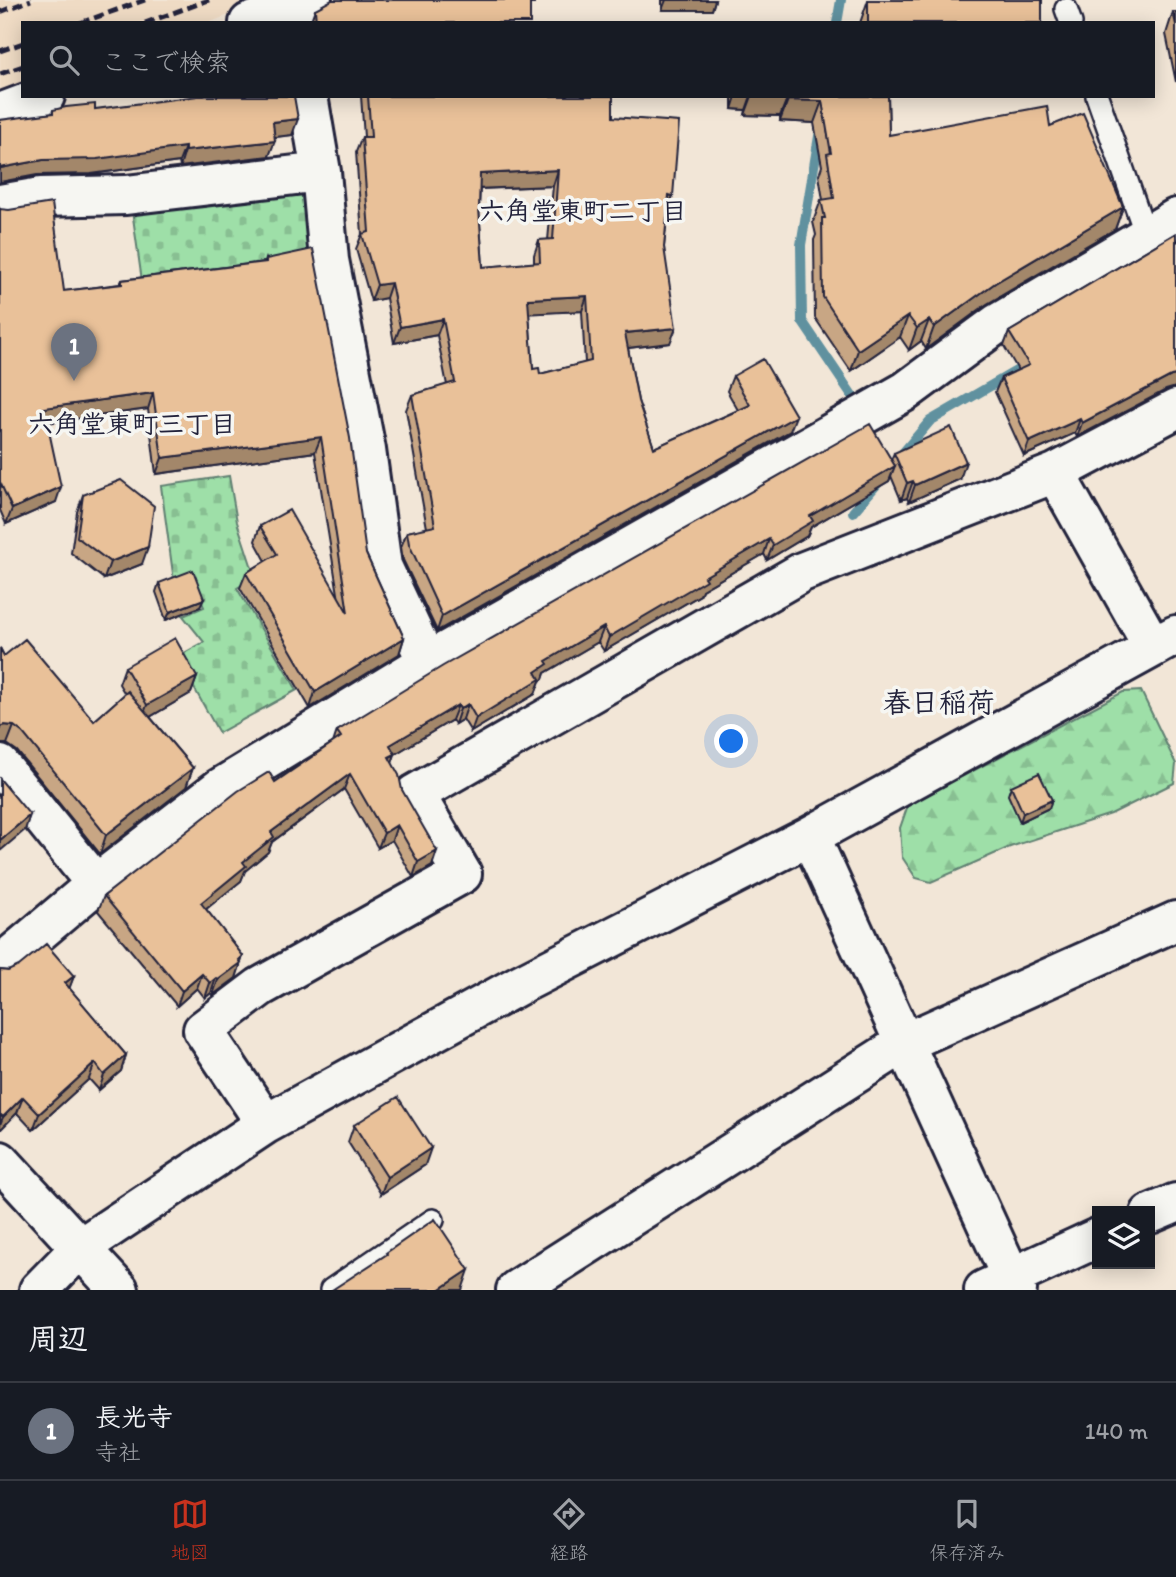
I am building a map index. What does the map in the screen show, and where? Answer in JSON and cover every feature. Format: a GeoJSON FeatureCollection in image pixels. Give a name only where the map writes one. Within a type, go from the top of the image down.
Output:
{"type":"FeatureCollection","features":[{"type":"Feature","properties":{"kind":"street"},"geometry":{"type":"LineString","coordinates":[[257,21],[300,10]]}},
{"type":"Feature","properties":{"kind":"street"},"geometry":{"type":"LineString","coordinates":[[0,113],[40,98]]}},
{"type":"Feature","properties":{"kind":"street"},"geometry":{"type":"LineString","coordinates":[[308,98],[321,172],[329,260],[366,450],[382,566],[427,662]]}},
{"type":"Feature","properties":{"kind":"street"},"geometry":{"type":"LineString","coordinates":[[0,204],[41,197],[126,195],[321,172]]}},
{"type":"Feature","properties":{"kind":"street"},"geometry":{"type":"LineString","coordinates":[[0,965],[96,884],[220,789],[427,662],[906,391],[998,323],[1161,227]]}},
{"type":"Feature","properties":{"kind":"street"},"geometry":{"type":"LineString","coordinates":[[266,1124],[204,1030],[260,987],[462,874],[415,794],[802,572],[1055,473],[1176,409]]}},
{"type":"Feature","properties":{"kind":"street"},"geometry":{"type":"LineString","coordinates":[[39,1290],[81,1247],[266,1124],[520,984],[810,836],[1164,641],[1055,473]]}},
{"type":"Feature","properties":{"kind":"street"},"geometry":{"type":"LineString","coordinates":[[0,765],[96,884]]}},
{"type":"Feature","properties":{"kind":"street"},"geometry":{"type":"LineString","coordinates":[[810,836],[904,1043],[1004,1286],[1092,1241]]}},
{"type":"Feature","properties":{"kind":"street"},"geometry":{"type":"LineString","coordinates":[[516,1290],[904,1043],[1176,922]]}},
{"type":"Feature","properties":{"kind":"street"},"geometry":{"type":"LineString","coordinates":[[0,1161],[119,1290]]}},
{"type":"Feature","properties":{"kind":"street"},"geometry":{"type":"LineString","coordinates":[[1155,1212],[1176,1203]]}},
{"type":"Feature","properties":{"kind":"lane"},"geometry":{"type":"LineString","coordinates":[[1098,98],[1161,227]]}},
{"type":"Feature","properties":{"kind":"lane"},"geometry":{"type":"LineString","coordinates":[[331,1290],[433,1220]]}},
{"type":"Feature","properties":{"kind":"shaded area"},"geometry":{"type":"Polygon","coordinates":[[[0,0],[269,0],[213,21],[21,21],[21,92],[0,99],[0,0]]]}},
{"type":"Feature","properties":{"kind":"green space"},"geometry":{"type":"Polygon","coordinates":[[[303,182],[321,254],[142,281],[131,203],[303,182]]]}},
{"type":"Feature","properties":{"kind":"green space"},"geometry":{"type":"Polygon","coordinates":[[[229,476],[237,522],[255,577],[237,588],[297,690],[219,733],[177,657],[204,642],[183,616],[204,607],[190,575],[174,581],[161,486],[229,476]]]}},
{"type":"Feature","properties":{"kind":"green space"},"geometry":{"type":"Polygon","coordinates":[[[1141,691],[1176,764],[1174,783],[1111,814],[1010,847],[931,882],[916,878],[902,857],[900,828],[908,805],[1123,692],[1141,691]]]}},
{"type":"Feature","properties":{"kind":"building"},"geometry":{"type":"Polygon","coordinates":[[[332,0],[534,0],[534,4],[530,4],[530,21],[316,21],[315,9],[332,0]]]}},
{"type":"Feature","properties":{"kind":"building"},"geometry":{"type":"Polygon","coordinates":[[[868,0],[1042,0],[1042,21],[868,21],[868,0]]]}},
{"type":"Feature","properties":{"kind":"building"},"geometry":{"type":"Polygon","coordinates":[[[182,98],[294,98],[298,119],[273,122],[275,141],[185,151],[185,147],[97,159],[43,160],[0,168],[0,120],[53,113],[53,110],[66,107],[95,104],[95,109],[182,98]]]}},
{"type":"Feature","properties":{"kind":"building"},"geometry":{"type":"Polygon","coordinates":[[[368,98],[613,98],[613,117],[679,122],[673,196],[669,195],[664,247],[676,328],[625,333],[638,401],[654,448],[750,405],[733,376],[763,359],[796,416],[442,616],[409,544],[407,532],[435,526],[412,395],[455,382],[443,319],[400,327],[391,283],[377,285],[362,234],[369,232],[362,137],[371,137],[368,98]],[[558,170],[480,174],[483,267],[540,262],[539,240],[553,239],[558,170]],[[587,296],[528,299],[533,369],[539,368],[540,374],[591,361],[587,296]]]}},
{"type":"Feature","properties":{"kind":"building"},"geometry":{"type":"Polygon","coordinates":[[[888,98],[889,135],[1047,106],[1050,126],[1083,113],[1123,207],[995,283],[934,327],[929,320],[917,328],[908,316],[858,350],[823,297],[822,218],[825,218],[821,200],[834,198],[827,154],[831,153],[822,101],[788,100],[888,98]]]}},
{"type":"Feature","properties":{"kind":"building"},"geometry":{"type":"Polygon","coordinates":[[[52,203],[64,291],[122,284],[122,280],[266,262],[266,259],[313,249],[350,438],[366,554],[404,638],[315,692],[246,573],[277,554],[260,526],[289,510],[348,613],[321,437],[162,458],[153,393],[44,408],[61,487],[12,509],[0,482],[0,209],[52,203]]]}},
{"type":"Feature","properties":{"kind":"building"},"geometry":{"type":"Polygon","coordinates":[[[1176,233],[1176,375],[1082,423],[1080,419],[1029,442],[1001,378],[1029,365],[1009,332],[1176,233]]]}},
{"type":"Feature","properties":{"kind":"building"},"geometry":{"type":"Polygon","coordinates":[[[870,424],[895,466],[810,516],[813,521],[773,545],[769,539],[609,637],[604,627],[546,661],[548,664],[536,672],[540,679],[476,718],[468,704],[460,709],[458,705],[390,745],[395,754],[389,757],[399,775],[402,790],[437,851],[418,862],[397,825],[384,833],[350,774],[271,832],[274,837],[243,862],[246,866],[201,903],[243,956],[239,960],[241,963],[218,980],[216,978],[210,983],[202,974],[182,991],[104,896],[238,791],[269,772],[275,782],[341,737],[337,731],[443,666],[870,424]]]}},
{"type":"Feature","properties":{"kind":"building"},"geometry":{"type":"Polygon","coordinates":[[[951,427],[966,462],[915,485],[913,481],[907,483],[894,453],[951,427]]]}},
{"type":"Feature","properties":{"kind":"building"},"geometry":{"type":"Polygon","coordinates":[[[121,480],[154,506],[148,547],[110,562],[77,537],[83,495],[121,480]]]}},
{"type":"Feature","properties":{"kind":"building"},"geometry":{"type":"Polygon","coordinates":[[[193,570],[204,599],[170,612],[159,583],[193,570]]]}},
{"type":"Feature","properties":{"kind":"building"},"geometry":{"type":"Polygon","coordinates":[[[175,638],[197,677],[147,705],[125,667],[175,638]]]}},
{"type":"Feature","properties":{"kind":"building"},"geometry":{"type":"Polygon","coordinates":[[[25,639],[94,721],[128,691],[193,768],[106,835],[23,733],[14,726],[0,727],[0,648],[4,656],[25,639]]]}},
{"type":"Feature","properties":{"kind":"building"},"geometry":{"type":"Polygon","coordinates":[[[1039,773],[1052,800],[1023,813],[1011,786],[1039,773]]]}},
{"type":"Feature","properties":{"kind":"building"},"geometry":{"type":"Polygon","coordinates":[[[0,779],[30,815],[0,840],[0,779]]]}},
{"type":"Feature","properties":{"kind":"building"},"geometry":{"type":"Polygon","coordinates":[[[46,944],[74,976],[65,983],[126,1055],[104,1075],[95,1063],[39,1114],[23,1097],[3,1117],[0,1114],[0,970],[8,971],[19,966],[46,944]]]}},
{"type":"Feature","properties":{"kind":"building"},"geometry":{"type":"Polygon","coordinates":[[[398,1097],[431,1148],[387,1177],[354,1125],[398,1097]]]}},
{"type":"Feature","properties":{"kind":"building"},"geometry":{"type":"Polygon","coordinates":[[[435,1219],[469,1270],[439,1290],[332,1290],[387,1254],[435,1219]]]}},
{"type":"Feature","properties":{"kind":"waterway"},"geometry":{"type":"LineString","coordinates":[[837,21],[841,0]]}},
{"type":"Feature","properties":{"kind":"waterway"},"geometry":{"type":"LineString","coordinates":[[820,130],[801,245],[802,321],[856,401]]}},
{"type":"Feature","properties":{"kind":"waterway"},"geometry":{"type":"LineString","coordinates":[[902,454],[930,421],[1030,363]]}},
{"type":"Feature","properties":{"kind":"waterway"},"geometry":{"type":"LineString","coordinates":[[853,512],[878,483]]}},
{"type":"Feature","properties":{"kind":"railway"},"geometry":{"type":"LineString","coordinates":[[0,12],[31,0]]}},
{"type":"Feature","properties":{"kind":"railway"},"geometry":{"type":"LineString","coordinates":[[86,21],[145,0]]}},
{"type":"Feature","properties":{"kind":"railway"},"geometry":{"type":"LineString","coordinates":[[151,21],[209,0]]}},
{"type":"Feature","properties":{"kind":"railway"},"geometry":{"type":"LineString","coordinates":[[0,51],[21,44]]}},
{"type":"Feature","properties":{"kind":"railway"},"geometry":{"type":"LineString","coordinates":[[0,74],[21,67]]}},
{"type":"Feature","properties":{"kind":"place","name":"長光寺"},"geometry":{"type":"Point","coordinates":[74,381]}},
{"type":"Feature","properties":{"kind":"district","name":"六角堂東町二丁目"},"geometry":{"type":"Point","coordinates":[583,211]}},
{"type":"Feature","properties":{"kind":"district","name":"六角堂東町三丁目"},"geometry":{"type":"Point","coordinates":[132,424]}},
{"type":"Feature","properties":{"kind":"district","name":"春日稲荷"},"geometry":{"type":"Point","coordinates":[939,702]}}]}
